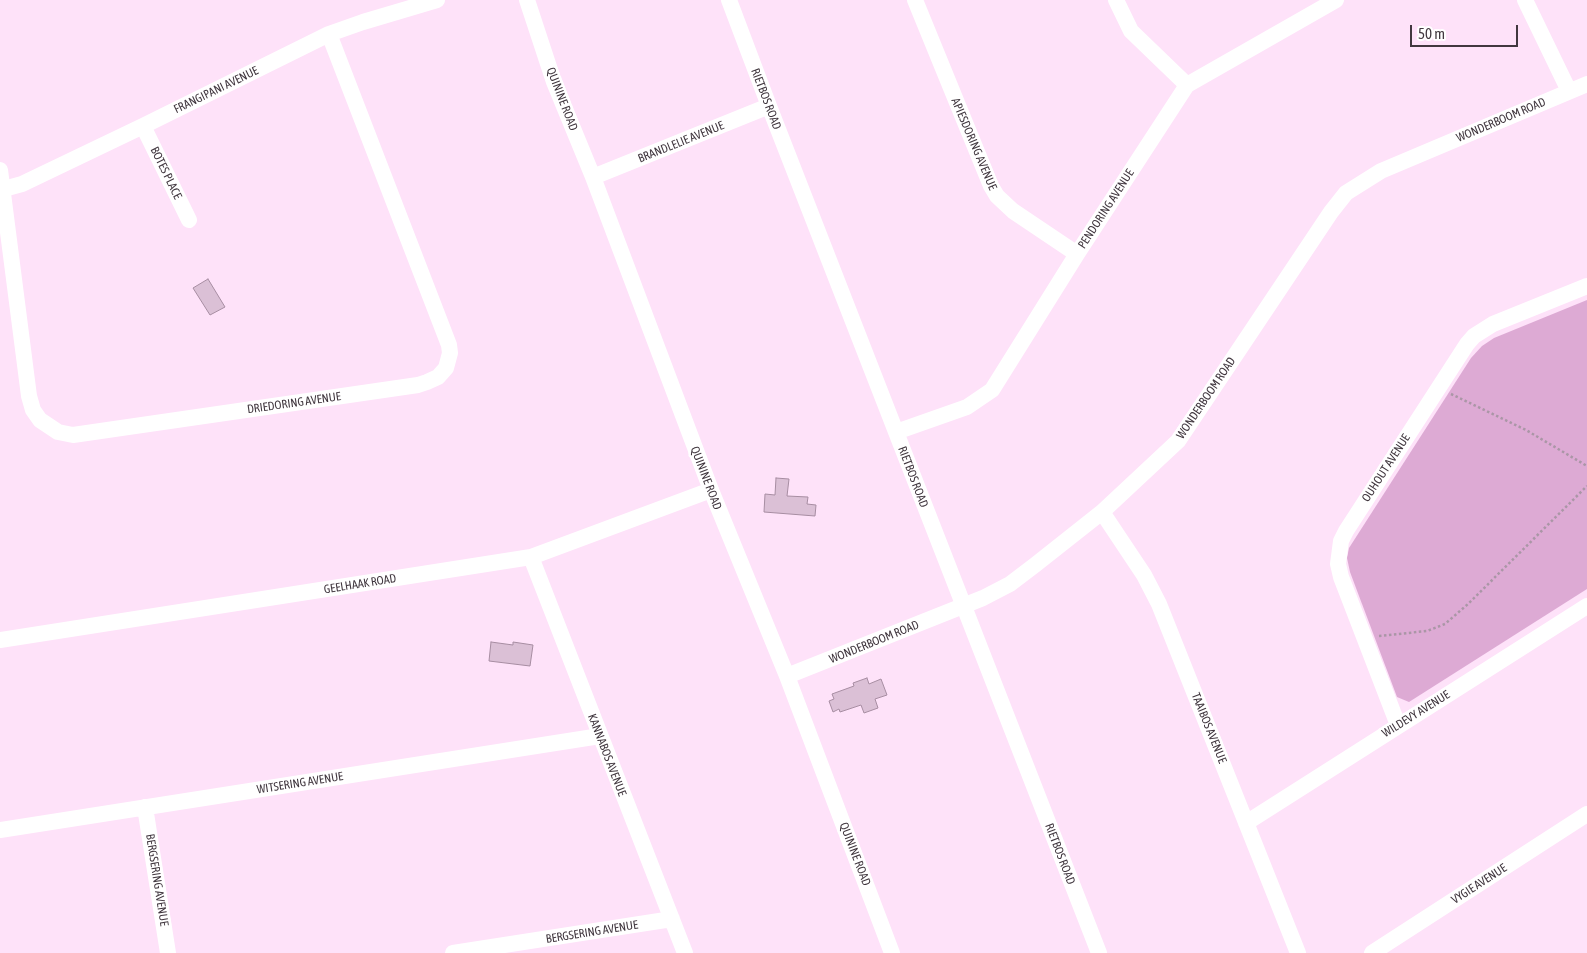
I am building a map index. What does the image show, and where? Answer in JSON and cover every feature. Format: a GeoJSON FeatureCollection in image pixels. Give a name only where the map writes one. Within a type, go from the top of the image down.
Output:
{"type":"FeatureCollection","features":[{"type":"Feature","properties":{"kind":"street","name":"FRANGIPANI AVENUE"},"geometry":{"type":"LineString","coordinates":[[1,189],[22,184],[329,34],[436,0]]}},
{"type":"Feature","properties":{"kind":"street","name":"QUININE ROAD"},"geometry":{"type":"LineString","coordinates":[[527,0],[554,82],[593,177],[711,490],[787,676],[892,953]]}},
{"type":"Feature","properties":{"kind":"street","name":"RIETBOS ROAD"},"geometry":{"type":"LineString","coordinates":[[729,0],[1098,953]]}},
{"type":"Feature","properties":{"kind":"street","name":"APIESDORING AVENUE"},"geometry":{"type":"LineString","coordinates":[[915,0],[991,186],[997,196],[1014,211],[1076,254]]}},
{"type":"Feature","properties":{"kind":"street"},"geometry":{"type":"LineString","coordinates":[[1116,0],[1130,31],[1187,85]]}},
{"type":"Feature","properties":{"kind":"street","name":"PENDORING AVENUE"},"geometry":{"type":"LineString","coordinates":[[896,432],[967,407],[992,390],[1076,254],[1187,85],[1336,0]]}},
{"type":"Feature","properties":{"kind":"street"},"geometry":{"type":"LineString","coordinates":[[1525,0],[1569,92]]}},
{"type":"Feature","properties":{"kind":"street","name":"DRIEDORING AVENUE"},"geometry":{"type":"LineString","coordinates":[[0,170],[28,396],[33,410],[40,420],[58,432],[74,435],[418,385],[433,380],[446,368],[450,353],[449,345],[329,34]]}},
{"type":"Feature","properties":{"kind":"street","name":"WONDERBOOM ROAD"},"geometry":{"type":"LineString","coordinates":[[787,676],[963,606],[1010,584],[1102,512],[1178,442],[1331,212],[1346,193],[1381,171],[1587,84]]}},
{"type":"Feature","properties":{"kind":"street","name":"BRANDLELIE AVENUE"},"geometry":{"type":"LineString","coordinates":[[593,177],[769,106]]}},
{"type":"Feature","properties":{"kind":"street","name":"BOTES PLACE"},"geometry":{"type":"LineString","coordinates":[[143,126],[190,220]]}},
{"type":"Feature","properties":{"kind":"street","name":"OUHOUT AVENUE"},"geometry":{"type":"LineString","coordinates":[[1398,725],[1339,570],[1338,556],[1341,541],[1467,344],[1485,328],[1587,286]]}},
{"type":"Feature","properties":{"kind":"street","name":"GEELHAAK ROAD"},"geometry":{"type":"LineString","coordinates":[[0,640],[531,557],[711,490]]}},
{"type":"Feature","properties":{"kind":"street","name":"TAAIBOS AVENUE"},"geometry":{"type":"LineString","coordinates":[[1102,512],[1144,575],[1159,604],[1298,953]]}},
{"type":"Feature","properties":{"kind":"street","name":"KANNABOS AVENUE"},"geometry":{"type":"LineString","coordinates":[[531,557],[685,953]]}},
{"type":"Feature","properties":{"kind":"street","name":"WILDEVY AVENUE"},"geometry":{"type":"LineString","coordinates":[[1246,823],[1587,606]]}},
{"type":"Feature","properties":{"kind":"street","name":"WITSERING AVENUE"},"geometry":{"type":"LineString","coordinates":[[0,830],[600,736]]}},
{"type":"Feature","properties":{"kind":"street","name":"BERGSERING AVENUE"},"geometry":{"type":"LineString","coordinates":[[145,807],[168,953]]}},
{"type":"Feature","properties":{"kind":"street","name":"VYGIE AVENUE"},"geometry":{"type":"LineString","coordinates":[[1372,953],[1586,816]]}},
{"type":"Feature","properties":{"kind":"street","name":"BERGSERING AVENUE"},"geometry":{"type":"LineString","coordinates":[[453,953],[672,919]]}},
{"type":"Feature","properties":{"kind":"path"},"geometry":{"type":"LineString","coordinates":[[1438,388],[1526,430],[1587,466]]}},
{"type":"Feature","properties":{"kind":"path"},"geometry":{"type":"LineString","coordinates":[[1364,638],[1426,631],[1445,624],[1468,604],[1587,486]]}},
{"type":"Feature","properties":{"kind":"shaded area"},"geometry":{"type":"Polygon","coordinates":[[[1587,300],[1587,589],[1409,702],[1397,697],[1350,572],[1347,558],[1349,548],[1471,358],[1482,346],[1494,338],[1587,300]]]}},
{"type":"Feature","properties":{"kind":"building"},"geometry":{"type":"Polygon","coordinates":[[[208,279],[225,307],[210,315],[193,288],[208,279]]]}},
{"type":"Feature","properties":{"kind":"building"},"geometry":{"type":"Polygon","coordinates":[[[776,478],[789,479],[787,496],[808,497],[807,504],[816,505],[815,516],[764,512],[765,494],[775,495],[776,478]]]}},
{"type":"Feature","properties":{"kind":"building"},"geometry":{"type":"Polygon","coordinates":[[[491,642],[513,645],[513,642],[533,645],[530,666],[489,661],[491,642]]]}},
{"type":"Feature","properties":{"kind":"building"},"geometry":{"type":"Polygon","coordinates":[[[867,678],[869,684],[881,679],[887,695],[875,699],[878,708],[864,713],[861,705],[840,712],[839,709],[833,712],[829,701],[834,699],[832,694],[854,686],[853,683],[867,678]]]}}]}
